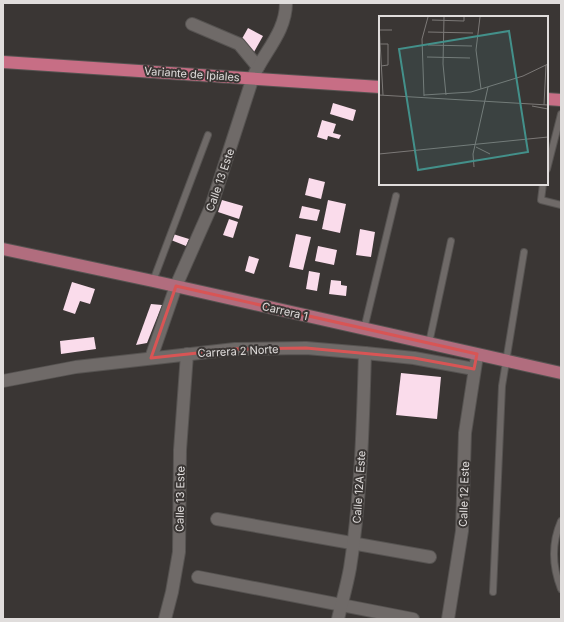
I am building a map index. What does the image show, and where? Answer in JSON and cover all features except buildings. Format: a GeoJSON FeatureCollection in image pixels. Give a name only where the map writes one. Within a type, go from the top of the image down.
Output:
{"type":"FeatureCollection","features":[{"type":"Feature","properties":{"kind":"highway","name":"Variante de Ipiales"},"geometry":{"type":"LineString","coordinates":[[3,62],[256,72],[379,87]]}},
{"type":"Feature","properties":{"kind":"highway"},"geometry":{"type":"LineString","coordinates":[[548,99],[561,100]]}},
{"type":"Feature","properties":{"kind":"main road","name":"Carrera 1"},"geometry":{"type":"LineString","coordinates":[[5,250],[176,286],[561,373]]}},
{"type":"Feature","properties":{"kind":"street","name":"Calle 13 Este"},"geometry":{"type":"LineString","coordinates":[[150,358],[176,286],[211,207],[256,72],[277,38],[286,3]]}},
{"type":"Feature","properties":{"kind":"street"},"geometry":{"type":"LineString","coordinates":[[192,24],[239,44],[256,72]]}},
{"type":"Feature","properties":{"kind":"street","name":"Carrera 2 Norte"},"geometry":{"type":"LineString","coordinates":[[3,381],[76,367],[235,349],[306,348],[414,358],[474,369]]}},
{"type":"Feature","properties":{"kind":"street","name":"Calle 12A Este"},"geometry":{"type":"LineString","coordinates":[[338,619],[350,570],[360,477],[365,353]]}},
{"type":"Feature","properties":{"kind":"street","name":"Calle 13 Este"},"geometry":{"type":"LineString","coordinates":[[165,619],[172,592],[179,552],[180,450],[187,354]]}},
{"type":"Feature","properties":{"kind":"street","name":"Calle 12 Este"},"geometry":{"type":"LineString","coordinates":[[448,619],[462,531],[465,433],[477,354]]}},
{"type":"Feature","properties":{"kind":"street"},"geometry":{"type":"LineString","coordinates":[[217,519],[430,557]]}},
{"type":"Feature","properties":{"kind":"street"},"geometry":{"type":"LineString","coordinates":[[198,577],[413,619]]}},
{"type":"Feature","properties":{"kind":"lane"},"geometry":{"type":"LineString","coordinates":[[548,165],[561,114]]}},
{"type":"Feature","properties":{"kind":"lane"},"geometry":{"type":"LineString","coordinates":[[152,281],[208,135]]}},
{"type":"Feature","properties":{"kind":"lane"},"geometry":{"type":"LineString","coordinates":[[543,185],[541,200],[561,205]]}},
{"type":"Feature","properties":{"kind":"lane"},"geometry":{"type":"LineString","coordinates":[[364,328],[396,196]]}},
{"type":"Feature","properties":{"kind":"lane"},"geometry":{"type":"LineString","coordinates":[[429,343],[451,241]]}},
{"type":"Feature","properties":{"kind":"lane"},"geometry":{"type":"LineString","coordinates":[[493,592],[502,386],[524,252]]}},
{"type":"Feature","properties":{"kind":"lane"},"geometry":{"type":"LineString","coordinates":[[561,521],[554,542],[553,557],[561,589]]}},
{"type":"Feature","properties":{"kind":"highlighted area"},"geometry":{"type":"Polygon","coordinates":[[[176,286],[477,354],[474,369],[414,358],[306,348],[235,349],[151,358],[176,286]]]}}]}
